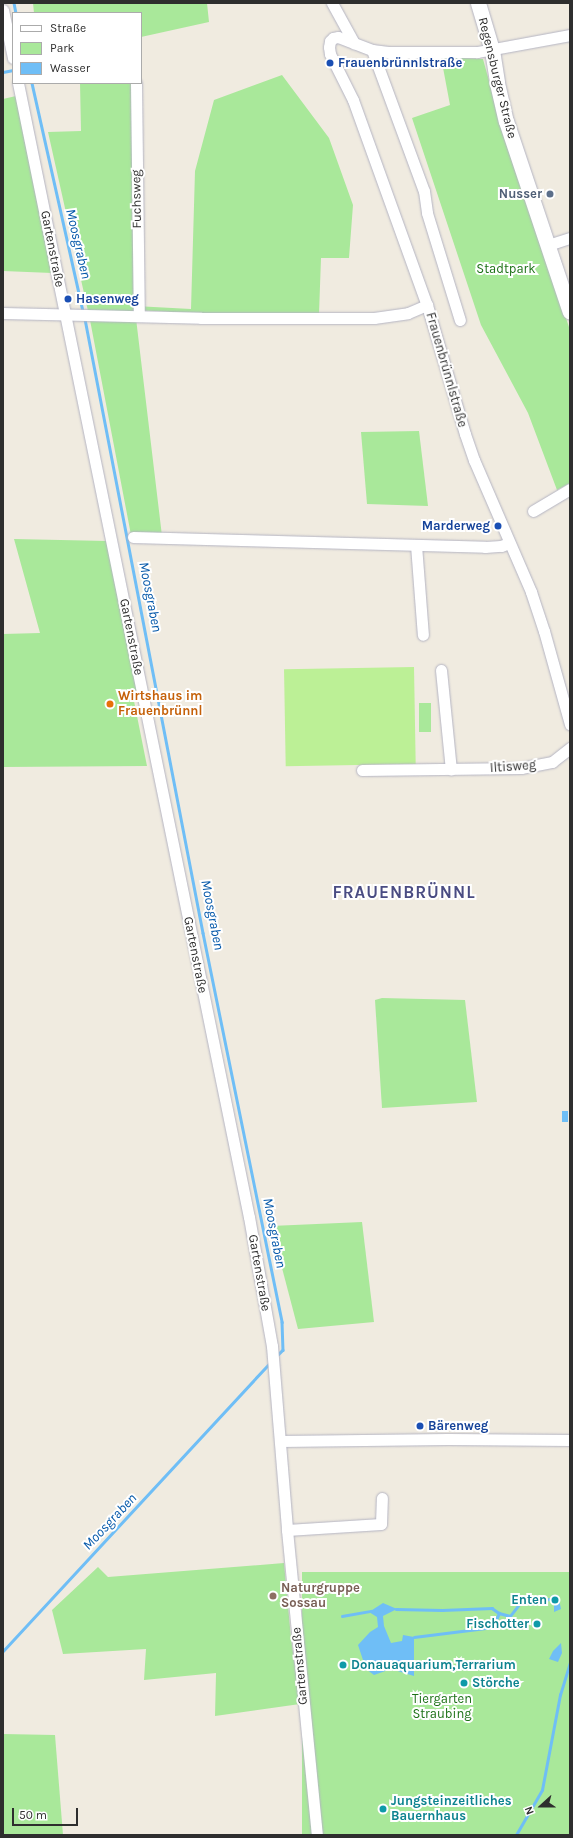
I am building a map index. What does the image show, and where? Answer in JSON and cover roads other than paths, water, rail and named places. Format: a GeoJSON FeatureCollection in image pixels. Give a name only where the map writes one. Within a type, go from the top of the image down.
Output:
{"type":"FeatureCollection","features":[{"type":"Feature","properties":{"kind":"street"},"geometry":{"type":"LineString","coordinates":[[332,3],[354,43]]}},
{"type":"Feature","properties":{"kind":"street","name":"Regensburger Straße"},"geometry":{"type":"LineString","coordinates":[[478,3],[492,50],[497,83],[506,120],[570,312]]}},
{"type":"Feature","properties":{"kind":"street"},"geometry":{"type":"LineString","coordinates":[[3,10],[12,53]]}},
{"type":"Feature","properties":{"kind":"street","name":"Frauenbrünnlstraße"},"geometry":{"type":"LineString","coordinates":[[570,35],[477,52],[388,52],[372,50],[338,37],[333,38],[330,41],[330,54],[353,100],[427,305],[465,434],[509,543],[531,592],[540,618],[570,724]]}},
{"type":"Feature","properties":{"kind":"street","name":"Frauenbrünnlstraße"},"geometry":{"type":"LineString","coordinates":[[372,50],[424,191],[426,213],[460,320]]}},
{"type":"Feature","properties":{"kind":"street","name":"Gartenstraße"},"geometry":{"type":"LineString","coordinates":[[18,84],[249,1217],[273,1354],[287,1530],[317,1835]]}},
{"type":"Feature","properties":{"kind":"street","name":"Fuchsweg"},"geometry":{"type":"LineString","coordinates":[[136,84],[139,315]]}},
{"type":"Feature","properties":{"kind":"street"},"geometry":{"type":"LineString","coordinates":[[548,245],[570,238]]}},
{"type":"Feature","properties":{"kind":"street"},"geometry":{"type":"LineString","coordinates":[[3,313],[139,315],[201,318],[374,318],[408,313],[427,305]]}},
{"type":"Feature","properties":{"kind":"street"},"geometry":{"type":"LineString","coordinates":[[533,511],[570,489]]}},
{"type":"Feature","properties":{"kind":"street"},"geometry":{"type":"LineString","coordinates":[[133,537],[485,548],[501,546],[509,543]]}},
{"type":"Feature","properties":{"kind":"street"},"geometry":{"type":"LineString","coordinates":[[416,545],[423,636]]}},
{"type":"Feature","properties":{"kind":"street"},"geometry":{"type":"LineString","coordinates":[[441,670],[451,770]]}},
{"type":"Feature","properties":{"kind":"street","name":"Iltisweg"},"geometry":{"type":"LineString","coordinates":[[362,770],[521,768],[545,765],[558,759],[570,748]]}},
{"type":"Feature","properties":{"kind":"street"},"geometry":{"type":"LineString","coordinates":[[280,1441],[448,1439],[570,1440]]}},
{"type":"Feature","properties":{"kind":"street"},"geometry":{"type":"LineString","coordinates":[[287,1530],[381,1524],[382,1498]]}},
{"type":"Feature","properties":{"kind":"water"},"geometry":{"type":"Polygon","coordinates":[[[562,1111],[568,1111],[568,1122],[562,1122],[562,1111]]]}},
{"type":"Feature","properties":{"kind":"water"},"geometry":{"type":"Polygon","coordinates":[[[552,1595],[558,1595],[561,1609],[554,1612],[554,1603],[550,1599],[552,1595]]]}},
{"type":"Feature","properties":{"kind":"water"},"geometry":{"type":"Polygon","coordinates":[[[383,1603],[397,1609],[383,1616],[384,1626],[391,1643],[402,1641],[403,1635],[414,1637],[414,1676],[391,1669],[374,1675],[366,1669],[358,1645],[370,1632],[378,1627],[377,1617],[369,1612],[383,1603]]]}},
{"type":"Feature","properties":{"kind":"water"},"geometry":{"type":"Polygon","coordinates":[[[561,1643],[562,1653],[558,1662],[549,1659],[553,1651],[561,1643]]]}},
{"type":"Feature","properties":{"kind":"waterway","name":"Moosgraben"},"geometry":{"type":"LineString","coordinates":[[14,3],[16,12]]}},
{"type":"Feature","properties":{"kind":"waterway"},"geometry":{"type":"LineString","coordinates":[[3,72],[12,70]]}},
{"type":"Feature","properties":{"kind":"waterway","name":"Moosgraben"},"geometry":{"type":"LineString","coordinates":[[32,84],[83,312]]}},
{"type":"Feature","properties":{"kind":"waterway","name":"Moosgraben"},"geometry":{"type":"LineString","coordinates":[[85,319],[203,933],[282,1322],[283,1350],[277,1356]]}},
{"type":"Feature","properties":{"kind":"waterway","name":"Moosgraben"},"geometry":{"type":"LineString","coordinates":[[3,1651],[269,1364]]}},
{"type":"Feature","properties":{"kind":"waterway"},"geometry":{"type":"LineString","coordinates":[[396,1609],[442,1610],[492,1608],[499,1613],[510,1616],[521,1602],[550,1599]]}},
{"type":"Feature","properties":{"kind":"waterway"},"geometry":{"type":"LineString","coordinates":[[342,1616],[371,1611]]}},
{"type":"Feature","properties":{"kind":"waterway"},"geometry":{"type":"LineString","coordinates":[[414,1637],[493,1627],[499,1613]]}},
{"type":"Feature","properties":{"kind":"waterway"},"geometry":{"type":"LineString","coordinates":[[516,1835],[542,1790],[560,1695],[570,1662]]}},
{"type":"Feature","properties":{"kind":"place","name":"Frauenbrünnlstraße"},"geometry":{"type":"Point","coordinates":[330,63]}},
{"type":"Feature","properties":{"kind":"place","name":"Nusser"},"geometry":{"type":"Point","coordinates":[550,194]}},
{"type":"Feature","properties":{"kind":"place","name":"Hasenweg"},"geometry":{"type":"Point","coordinates":[68,299]}},
{"type":"Feature","properties":{"kind":"place","name":"Marderweg"},"geometry":{"type":"Point","coordinates":[498,526]}},
{"type":"Feature","properties":{"kind":"place","name":"Wirtshaus im Frauenbrünnl"},"geometry":{"type":"Point","coordinates":[110,704]}},
{"type":"Feature","properties":{"kind":"place","name":"Bärenweg"},"geometry":{"type":"Point","coordinates":[420,1426]}},
{"type":"Feature","properties":{"kind":"place","name":"Naturgruppe Sossau"},"geometry":{"type":"Point","coordinates":[273,1596]}},
{"type":"Feature","properties":{"kind":"place","name":"Enten"},"geometry":{"type":"Point","coordinates":[555,1600]}},
{"type":"Feature","properties":{"kind":"place","name":"Fischotter"},"geometry":{"type":"Point","coordinates":[537,1624]}},
{"type":"Feature","properties":{"kind":"place","name":"Donauaquarium,Terrarium"},"geometry":{"type":"Point","coordinates":[343,1665]}},
{"type":"Feature","properties":{"kind":"place","name":"Störche"},"geometry":{"type":"Point","coordinates":[464,1683]}},
{"type":"Feature","properties":{"kind":"place","name":"Jungsteinzeitliches Bauernhaus"},"geometry":{"type":"Point","coordinates":[383,1809]}},
{"type":"Feature","properties":{"kind":"district","name":"FRAUENBRÜNNL"},"geometry":{"type":"Point","coordinates":[404,893]}},
{"type":"Feature","properties":{"kind":"park label","name":"Stadtpark"},"geometry":{"type":"Point","coordinates":[506,269]}},
{"type":"Feature","properties":{"kind":"park label","name":"Tiergarten Straubing"},"geometry":{"type":"Point","coordinates":[442,1708]}}]}
